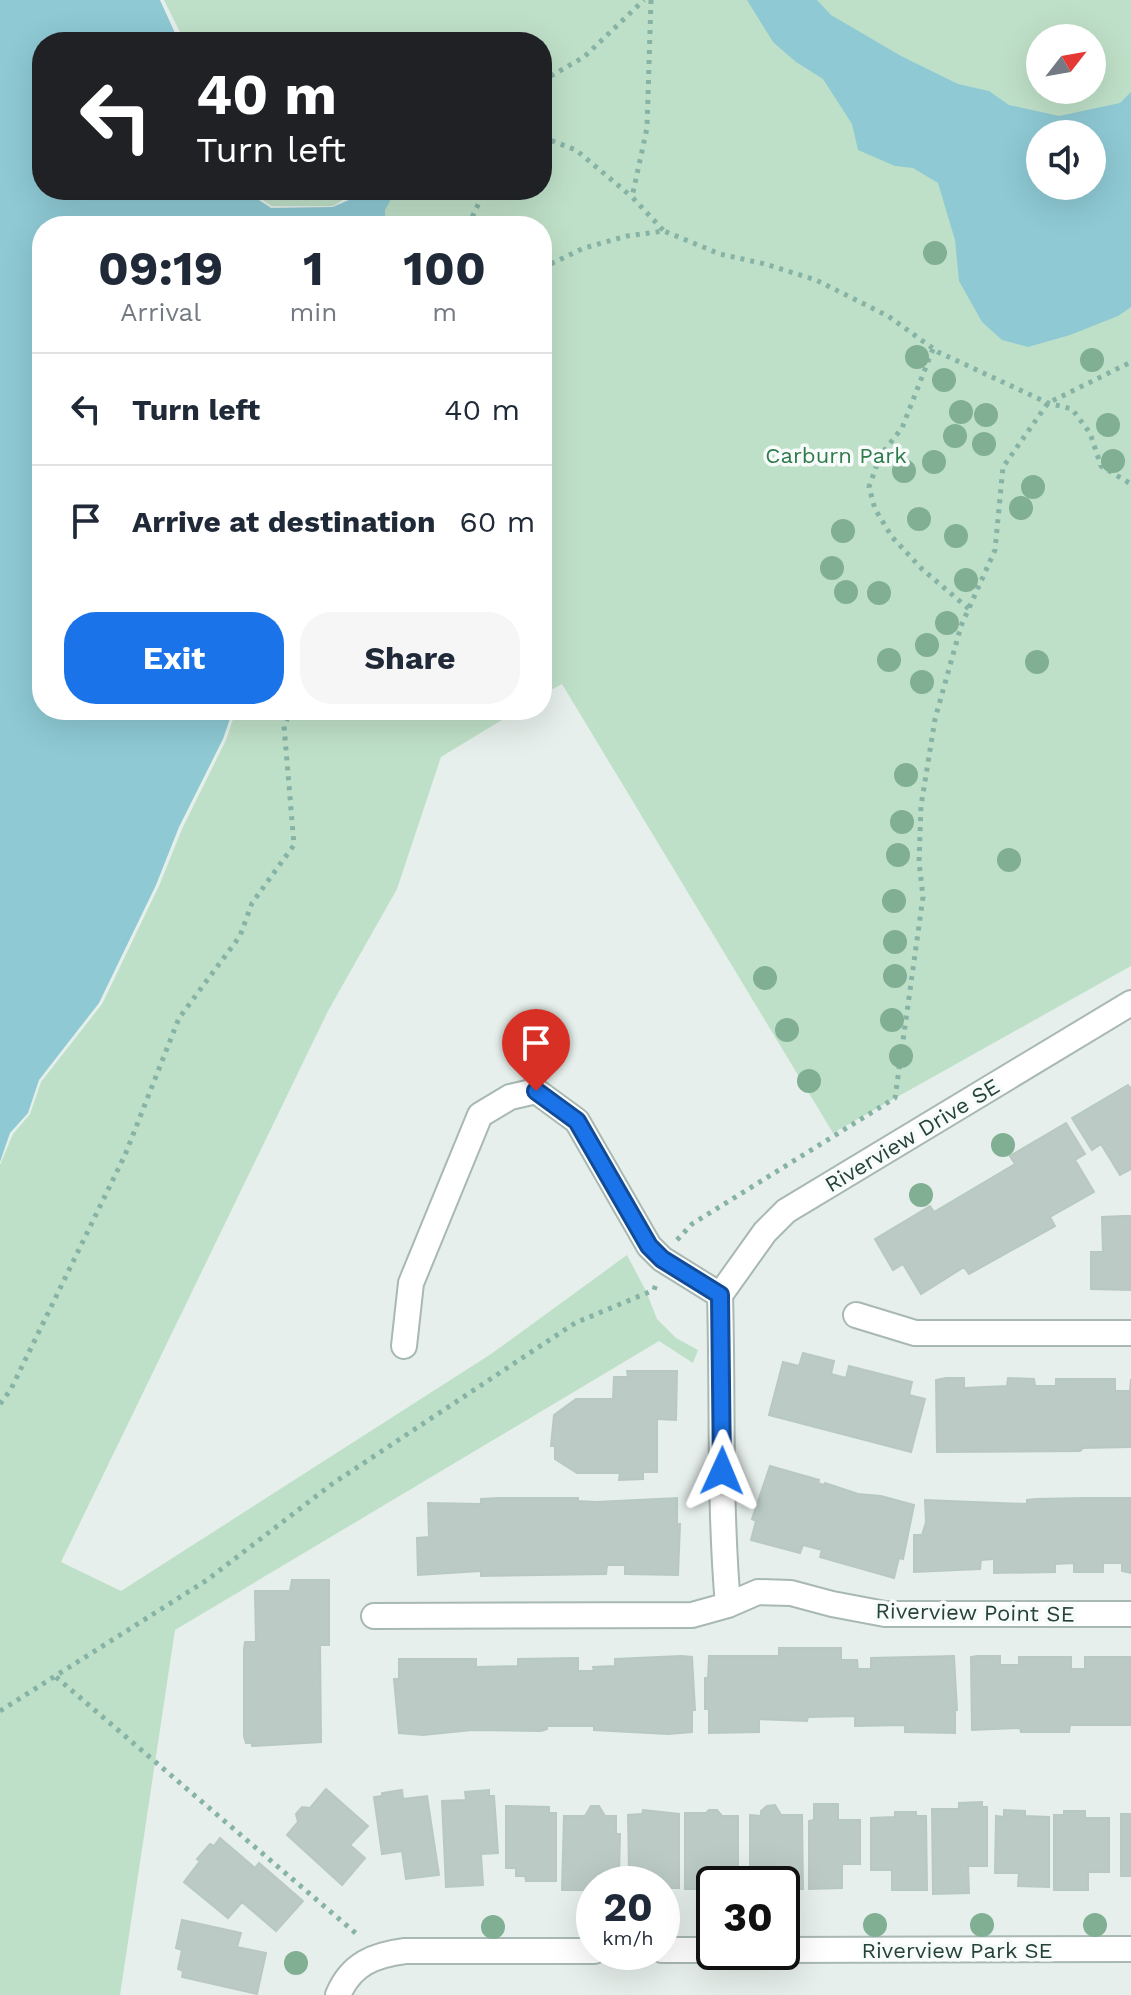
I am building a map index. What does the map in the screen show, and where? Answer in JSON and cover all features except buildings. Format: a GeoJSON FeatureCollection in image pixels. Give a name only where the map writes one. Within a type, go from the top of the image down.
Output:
{"type":"FeatureCollection","features":[{"type":"Feature","properties":{"kind":"street","name":"Riverview Drive SE"},"geometry":{"type":"LineString","coordinates":[[720,1295],[765,1232],[786,1211],[1131,1003]]}},
{"type":"Feature","properties":{"kind":"street"},"geometry":{"type":"LineString","coordinates":[[404,1346],[411,1283],[480,1115],[510,1097],[536,1091],[577,1121],[649,1246],[662,1259],[720,1295],[722,1533],[728,1605]]}},
{"type":"Feature","properties":{"kind":"street"},"geometry":{"type":"LineString","coordinates":[[856,1315],[915,1333],[1131,1333]]}},
{"type":"Feature","properties":{"kind":"street","name":"Riverview Point SE"},"geometry":{"type":"LineString","coordinates":[[374,1616],[692,1615],[728,1605],[758,1592],[791,1593],[885,1614],[1131,1614]]}},
{"type":"Feature","properties":{"kind":"street","name":"Riverview Park SE"},"geometry":{"type":"LineString","coordinates":[[800,1950],[1131,1949]]}},
{"type":"Feature","properties":{"kind":"street"},"geometry":{"type":"LineString","coordinates":[[338,1995],[351,1972],[380,1955],[405,1951],[576,1951]]}},
{"type":"Feature","properties":{"kind":"path"},"geometry":{"type":"LineString","coordinates":[[552,75],[584,57],[644,0]]}},
{"type":"Feature","properties":{"kind":"path"},"geometry":{"type":"LineString","coordinates":[[632,197],[647,128],[651,0]]}},
{"type":"Feature","properties":{"kind":"path"},"geometry":{"type":"LineString","coordinates":[[552,141],[576,150],[632,197],[664,231],[720,254],[816,280],[888,316],[933,349],[1048,403],[1072,409],[1090,433],[1101,466],[1131,484]]}},
{"type":"Feature","properties":{"kind":"path"},"geometry":{"type":"LineString","coordinates":[[552,263],[584,248],[627,236],[664,231]]}},
{"type":"Feature","properties":{"kind":"path"},"geometry":{"type":"LineString","coordinates":[[933,349],[902,428],[880,456],[869,487],[875,509],[892,537],[922,569],[969,609]]}},
{"type":"Feature","properties":{"kind":"path"},"geometry":{"type":"LineString","coordinates":[[692,1224],[895,1098],[923,897],[919,862],[921,806],[935,719],[961,626],[995,550],[1003,467],[1048,403],[1131,362]]}},
{"type":"Feature","properties":{"kind":"path"},"geometry":{"type":"LineString","coordinates":[[0,1404],[11,1389],[125,1155],[179,1018],[240,936],[252,903],[294,845],[284,726],[287,720]]}},
{"type":"Feature","properties":{"kind":"path"},"geometry":{"type":"LineString","coordinates":[[0,1711],[207,1580],[332,1484],[575,1323],[654,1290]]}},
{"type":"Feature","properties":{"kind":"path"},"geometry":{"type":"LineString","coordinates":[[56,1677],[380,1955]]}},
{"type":"Feature","properties":{"kind":"green space","name":"Carburn Park"},"geometry":{"type":"Polygon","coordinates":[[[164,0],[1131,0],[1131,966],[833,1133],[562,684],[552,690],[552,216],[366,216],[350,200],[552,200],[552,32],[180,32],[164,0]]]}},
{"type":"Feature","properties":{"kind":"green space","name":"Carburn Park"},"geometry":{"type":"Polygon","coordinates":[[[263,200],[342,200],[333,206],[272,206],[263,200]]]}},
{"type":"Feature","properties":{"kind":"green space"},"geometry":{"type":"Polygon","coordinates":[[[233,720],[502,720],[441,757],[397,889],[328,1011],[61,1562],[121,1591],[491,1354],[627,1255],[657,1319],[676,1338],[698,1350],[693,1363],[659,1341],[175,1630],[120,1995],[0,1995],[0,1165],[13,1134],[30,1114],[41,1082],[102,1004],[233,720]]]}},
{"type":"Feature","properties":{"kind":"water"},"geometry":{"type":"Polygon","coordinates":[[[0,0],[160,0],[174,32],[32,32],[32,200],[259,200],[271,208],[333,207],[349,200],[390,200],[385,216],[32,216],[32,720],[230,720],[99,1003],[39,1080],[28,1113],[10,1133],[0,1162],[0,0]]]}},
{"type":"Feature","properties":{"kind":"water"},"geometry":{"type":"Polygon","coordinates":[[[747,0],[817,0],[831,15],[901,56],[958,84],[989,91],[1009,105],[1059,116],[1120,103],[1131,92],[1131,307],[1118,316],[1070,335],[1028,347],[1002,340],[982,322],[959,281],[955,240],[938,183],[913,168],[895,166],[858,150],[852,124],[823,79],[773,42],[747,0]]]}},
{"type":"Feature","properties":{"kind":"route"},"geometry":{"type":"LineString","coordinates":[[536,1091],[577,1121],[649,1246],[662,1259],[720,1295],[722,1471]]}}]}
